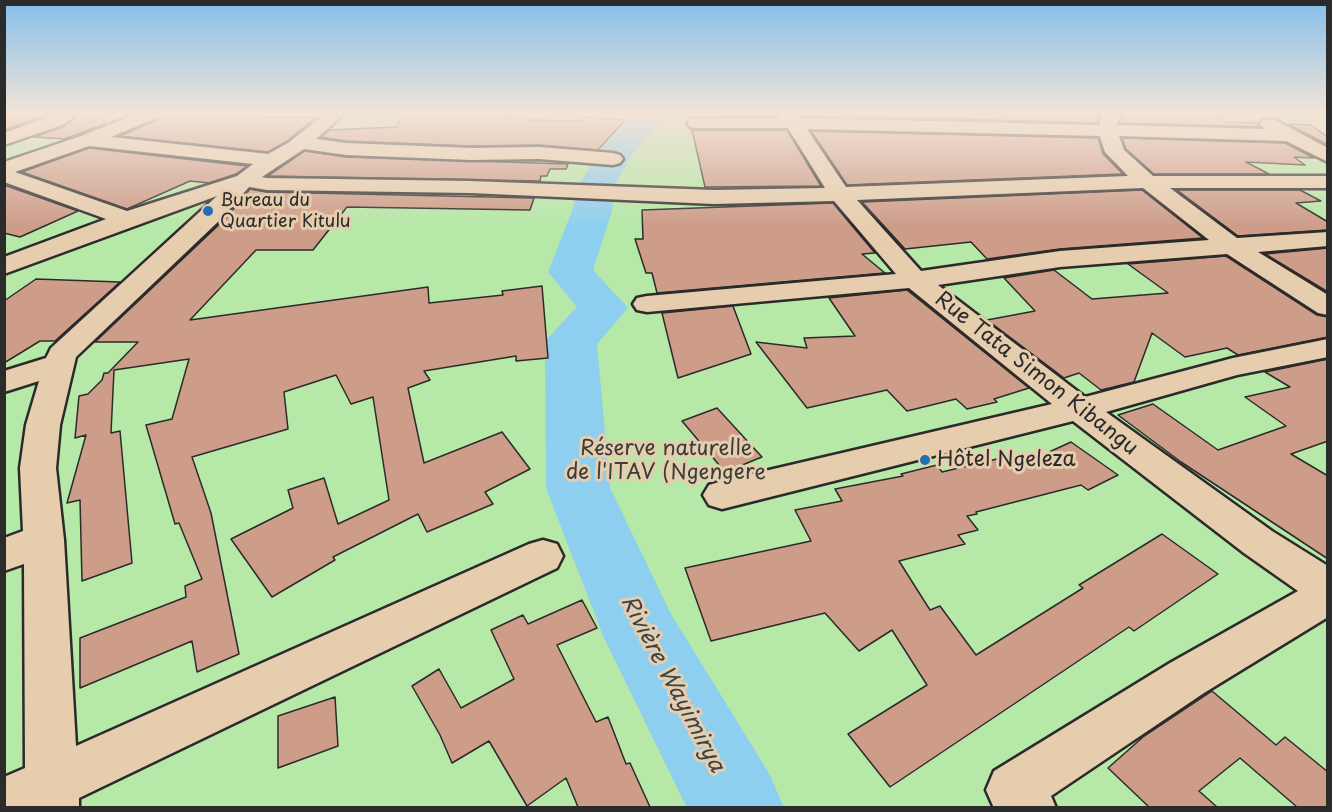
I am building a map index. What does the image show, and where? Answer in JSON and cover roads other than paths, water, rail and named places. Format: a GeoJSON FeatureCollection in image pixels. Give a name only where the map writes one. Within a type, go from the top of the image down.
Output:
{"type":"FeatureCollection","features":[{"type":"Feature","properties":{"kind":"street"},"geometry":{"type":"LineString","coordinates":[[4,169],[54,152]]}},
{"type":"Feature","properties":{"kind":"street"},"geometry":{"type":"LineString","coordinates":[[197,152],[271,160]]}},
{"type":"Feature","properties":{"kind":"street"},"geometry":{"type":"LineString","coordinates":[[52,795],[44,540],[38,468],[55,378],[62,354],[213,214],[244,180],[285,152]]}},
{"type":"Feature","properties":{"kind":"street"},"geometry":{"type":"LineString","coordinates":[[418,152],[539,153],[551,156],[613,159]]}},
{"type":"Feature","properties":{"kind":"street","name":"Rue Tata Simon Kibangu"},"geometry":{"type":"LineString","coordinates":[[813,152],[840,194],[915,280],[1079,409],[1258,542],[1328,589]]}},
{"type":"Feature","properties":{"kind":"street"},"geometry":{"type":"LineString","coordinates":[[1115,152],[1145,182],[1233,247],[1328,307]]}},
{"type":"Feature","properties":{"kind":"street"},"geometry":{"type":"LineString","coordinates":[[4,175],[127,219]]}},
{"type":"Feature","properties":{"kind":"street"},"geometry":{"type":"LineString","coordinates":[[4,266],[127,219],[244,180],[267,184],[714,197],[1145,182],[1328,182]]}},
{"type":"Feature","properties":{"kind":"street"},"geometry":{"type":"LineString","coordinates":[[15,198],[45,189]]}},
{"type":"Feature","properties":{"kind":"street"},"geometry":{"type":"LineString","coordinates":[[647,304],[915,280],[1060,259],[1328,239]]}},
{"type":"Feature","properties":{"kind":"street"},"geometry":{"type":"LineString","coordinates":[[722,495],[1079,409],[1233,367],[1328,348]]}},
{"type":"Feature","properties":{"kind":"street"},"geometry":{"type":"LineString","coordinates":[[4,382],[55,378]]}},
{"type":"Feature","properties":{"kind":"street"},"geometry":{"type":"LineString","coordinates":[[4,555],[44,540]]}},
{"type":"Feature","properties":{"kind":"street"},"geometry":{"type":"LineString","coordinates":[[4,805],[52,795],[543,556]]}},
{"type":"Feature","properties":{"kind":"street"},"geometry":{"type":"LineString","coordinates":[[1029,807],[1013,790],[1187,678],[1328,595]]}},
{"type":"Feature","properties":{"kind":"waterway","name":"Rivière Wayimirya"},"geometry":{"type":"LineString","coordinates":[[617,152],[597,184],[592,211],[570,272],[604,308],[571,341],[578,488],[643,638],[737,808]]}},
{"type":"Feature","properties":{"kind":"place","name":"Bureau du Quartier Kitulu"},"geometry":{"type":"Point","coordinates":[208,211]}},
{"type":"Feature","properties":{"kind":"place","name":"Hôtel Ngeleza"},"geometry":{"type":"Point","coordinates":[925,460]}},
{"type":"Feature","properties":{"kind":"park label","name":"Réserve naturelle de l'ITAV (Ngengere"},"geometry":{"type":"Point","coordinates":[666,461]}}]}
